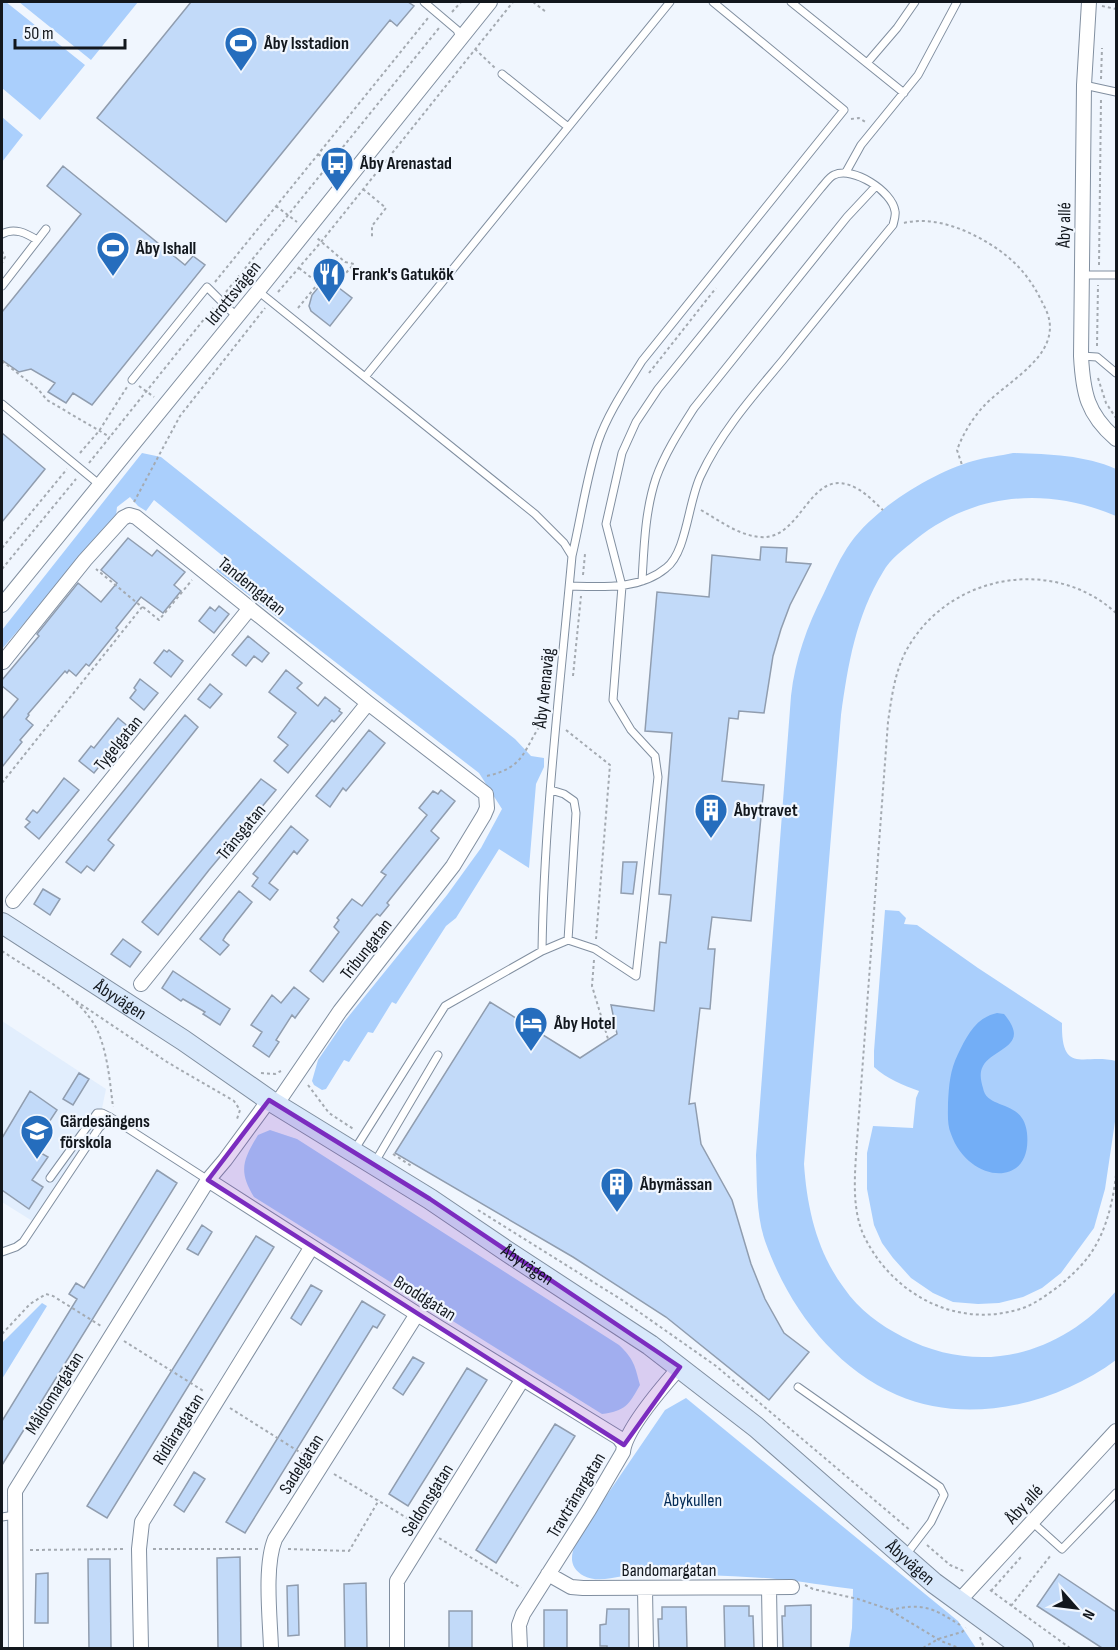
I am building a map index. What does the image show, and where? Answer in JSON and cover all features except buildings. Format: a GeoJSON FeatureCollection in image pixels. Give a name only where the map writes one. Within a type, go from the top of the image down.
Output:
{"type":"FeatureCollection","features":[{"type":"Feature","properties":{"kind":"street","name":"Idrottsvägen"},"geometry":{"type":"LineString","coordinates":[[2,605],[490,2]]}},
{"type":"Feature","properties":{"kind":"street","name":"Åby allé"},"geometry":{"type":"LineString","coordinates":[[1089,2],[1084,85],[1081,356],[1085,395],[1092,412],[1116,439]]}},
{"type":"Feature","properties":{"kind":"street"},"geometry":{"type":"LineString","coordinates":[[3,662],[85,560],[123,518],[129,516]]}},
{"type":"Feature","properties":{"kind":"street","name":"Tandemgatan"},"geometry":{"type":"LineString","coordinates":[[129,516],[143,522],[476,786]]}},
{"type":"Feature","properties":{"kind":"street","name":"Tygelgatan"},"geometry":{"type":"LineString","coordinates":[[13,901],[250,608]]}},
{"type":"Feature","properties":{"kind":"street","name":"Tränsgatan"},"geometry":{"type":"LineString","coordinates":[[141,984],[369,703]]}},
{"type":"Feature","properties":{"kind":"street","name":"Tribungatan"},"geometry":{"type":"LineString","coordinates":[[272,1102],[296,1077],[340,1011],[453,866],[484,815],[488,799],[486,794],[476,786]]}},
{"type":"Feature","properties":{"kind":"street","name":"Åbyvägen"},"geometry":{"type":"LineString","coordinates":[[2,922],[183,1040],[272,1102],[430,1199],[650,1345],[756,1427],[958,1602],[1023,1648]]}},
{"type":"Feature","properties":{"kind":"street","name":"Måldomargatan"},"geometry":{"type":"LineString","coordinates":[[16,1648],[15,1550],[8,1516],[15,1491],[208,1180],[272,1102]]}},
{"type":"Feature","properties":{"kind":"street","name":"Broddgatan"},"geometry":{"type":"LineString","coordinates":[[208,1180],[311,1248],[619,1438],[624,1445]]}},
{"type":"Feature","properties":{"kind":"street","name":"Ridlärargatan"},"geometry":{"type":"LineString","coordinates":[[141,1648],[139,1549],[142,1522],[311,1248]]}},
{"type":"Feature","properties":{"kind":"street","name":"Sadelgatan"},"geometry":{"type":"LineString","coordinates":[[271,1648],[271,1549],[275,1539],[417,1314]]}},
{"type":"Feature","properties":{"kind":"street","name":"Travtränargatan"},"geometry":{"type":"LineString","coordinates":[[520,1648],[519,1625],[523,1614],[623,1452],[624,1445],[641,1416],[680,1367]]}},
{"type":"Feature","properties":{"kind":"street","name":"Seldonsgatan"},"geometry":{"type":"LineString","coordinates":[[397,1648],[397,1581],[522,1380]]}},
{"type":"Feature","properties":{"kind":"street","name":"Åby allé"},"geometry":{"type":"LineString","coordinates":[[958,1602],[1116,1431]]}},
{"type":"Feature","properties":{"kind":"street","name":"Bandomargatan"},"geometry":{"type":"LineString","coordinates":[[548,1574],[571,1587],[792,1587]]}},
{"type":"Feature","properties":{"kind":"street"},"geometry":{"type":"LineString","coordinates":[[645,1588],[646,1648]]}},
{"type":"Feature","properties":{"kind":"street"},"geometry":{"type":"LineString","coordinates":[[769,1588],[770,1648]]}},
{"type":"Feature","properties":{"kind":"lane"},"geometry":{"type":"LineString","coordinates":[[424,2],[457,30],[461,39]]}},
{"type":"Feature","properties":{"kind":"lane"},"geometry":{"type":"LineString","coordinates":[[365,377],[670,2]]}},
{"type":"Feature","properties":{"kind":"lane"},"geometry":{"type":"LineString","coordinates":[[713,2],[844,110]]}},
{"type":"Feature","properties":{"kind":"lane"},"geometry":{"type":"LineString","coordinates":[[791,2],[904,93]]}},
{"type":"Feature","properties":{"kind":"lane"},"geometry":{"type":"LineString","coordinates":[[867,63],[897,28],[915,2]]}},
{"type":"Feature","properties":{"kind":"lane"},"geometry":{"type":"LineString","coordinates":[[846,172],[861,145],[918,75],[957,2]]}},
{"type":"Feature","properties":{"kind":"lane"},"geometry":{"type":"LineString","coordinates":[[502,74],[568,127]]}},
{"type":"Feature","properties":{"kind":"lane"},"geometry":{"type":"LineString","coordinates":[[1084,85],[1116,92]]}},
{"type":"Feature","properties":{"kind":"lane","name":"Åby Arenaväg"},"geometry":{"type":"LineString","coordinates":[[542,951],[543,877],[572,556],[598,441],[617,400],[642,361],[844,110]]}},
{"type":"Feature","properties":{"kind":"lane"},"geometry":{"type":"LineString","coordinates":[[354,1152],[445,1006],[542,951],[568,940],[595,948],[636,976],[658,777],[655,756],[631,730],[613,700],[622,586],[606,524],[622,453],[636,422],[658,389],[833,175],[846,172],[856,174],[876,186],[889,197],[896,212],[893,225],[739,413],[711,454],[690,504],[679,552],[667,568],[642,581],[622,586],[570,586]]}},
{"type":"Feature","properties":{"kind":"lane"},"geometry":{"type":"LineString","coordinates":[[642,581],[646,523],[656,478],[674,439],[701,399],[848,217],[876,186]]}},
{"type":"Feature","properties":{"kind":"lane"},"geometry":{"type":"LineString","coordinates":[[2,286],[46,229]]}},
{"type":"Feature","properties":{"kind":"lane"},"geometry":{"type":"LineString","coordinates":[[2,234],[8,231],[24,232],[37,240]]}},
{"type":"Feature","properties":{"kind":"lane"},"geometry":{"type":"LineString","coordinates":[[1081,275],[1116,275]]}},
{"type":"Feature","properties":{"kind":"lane"},"geometry":{"type":"LineString","coordinates":[[132,380],[207,287],[237,317]]}},
{"type":"Feature","properties":{"kind":"lane"},"geometry":{"type":"LineString","coordinates":[[258,291],[535,514],[564,543],[572,556]]}},
{"type":"Feature","properties":{"kind":"lane"},"geometry":{"type":"LineString","coordinates":[[1081,356],[1097,357],[1116,373]]}},
{"type":"Feature","properties":{"kind":"lane"},"geometry":{"type":"LineString","coordinates":[[2,404],[100,485]]}},
{"type":"Feature","properties":{"kind":"lane"},"geometry":{"type":"LineString","coordinates":[[551,790],[564,794],[574,801],[576,813],[568,940]]}},
{"type":"Feature","properties":{"kind":"lane"},"geometry":{"type":"LineString","coordinates":[[374,1164],[438,1055]]}},
{"type":"Feature","properties":{"kind":"lane"},"geometry":{"type":"LineString","coordinates":[[50,1178],[97,1113],[102,1113],[208,1180]]}},
{"type":"Feature","properties":{"kind":"lane"},"geometry":{"type":"LineString","coordinates":[[2,1252],[16,1247],[29,1235],[99,1128],[110,1117]]}},
{"type":"Feature","properties":{"kind":"lane"},"geometry":{"type":"LineString","coordinates":[[798,1387],[940,1487],[944,1495],[935,1516],[904,1556]]}},
{"type":"Feature","properties":{"kind":"lane"},"geometry":{"type":"LineString","coordinates":[[1032,1522],[1062,1549],[1116,1493]]}},
{"type":"Feature","properties":{"kind":"path"},"geometry":{"type":"LineString","coordinates":[[2,569],[461,2]]}},
{"type":"Feature","properties":{"kind":"path"},"geometry":{"type":"LineString","coordinates":[[129,516],[180,416],[513,2]]}},
{"type":"Feature","properties":{"kind":"path"},"geometry":{"type":"LineString","coordinates":[[533,2],[546,12]]}},
{"type":"Feature","properties":{"kind":"path"},"geometry":{"type":"LineString","coordinates":[[210,289],[435,10]]}},
{"type":"Feature","properties":{"kind":"path"},"geometry":{"type":"LineString","coordinates":[[1102,44],[1097,357],[1100,388],[1116,418]]}},
{"type":"Feature","properties":{"kind":"path"},"geometry":{"type":"LineString","coordinates":[[475,50],[502,74]]}},
{"type":"Feature","properties":{"kind":"path"},"geometry":{"type":"LineString","coordinates":[[844,110],[848,122],[852,118],[859,118],[874,128]]}},
{"type":"Feature","properties":{"kind":"path"},"geometry":{"type":"LineString","coordinates":[[318,154],[386,208],[372,226],[372,239]]}},
{"type":"Feature","properties":{"kind":"path"},"geometry":{"type":"LineString","coordinates":[[893,225],[913,220],[947,225],[982,239],[1013,261],[1032,283],[1048,315],[1050,333],[1028,370],[984,406],[963,433],[957,450],[962,465]]}},
{"type":"Feature","properties":{"kind":"path"},"geometry":{"type":"LineString","coordinates":[[291,317],[326,274],[337,283],[354,264],[345,262],[315,237],[320,232]]}},
{"type":"Feature","properties":{"kind":"path"},"geometry":{"type":"LineString","coordinates":[[2,251],[5,257],[2,263]]}},
{"type":"Feature","properties":{"kind":"path"},"geometry":{"type":"LineString","coordinates":[[299,268],[318,283]]}},
{"type":"Feature","properties":{"kind":"path"},"geometry":{"type":"LineString","coordinates":[[2,361],[38,388],[46,400],[110,437]]}},
{"type":"Feature","properties":{"kind":"path"},"geometry":{"type":"LineString","coordinates":[[690,504],[739,532],[762,537],[780,533],[791,525],[805,505],[821,489],[832,484],[847,483],[861,490],[883,510]]}},
{"type":"Feature","properties":{"kind":"path"},"geometry":{"type":"LineString","coordinates":[[85,560],[159,620],[202,568]]}},
{"type":"Feature","properties":{"kind":"path"},"geometry":{"type":"LineString","coordinates":[[1116,613],[1083,591],[1056,582],[1028,578],[1000,581],[973,589],[948,603],[927,621],[910,644],[897,671],[888,722],[857,1141],[856,1205],[864,1235],[885,1270],[905,1288],[930,1302],[961,1314],[994,1314],[1021,1309],[1048,1294],[1073,1275],[1091,1253],[1105,1225],[1116,1175]]}},
{"type":"Feature","properties":{"kind":"path"},"geometry":{"type":"LineString","coordinates":[[2,783],[142,607]]}},
{"type":"Feature","properties":{"kind":"path"},"geometry":{"type":"LineString","coordinates":[[476,786],[484,777],[505,771],[525,754],[544,720],[556,720]]}},
{"type":"Feature","properties":{"kind":"path"},"geometry":{"type":"LineString","coordinates":[[2,951],[175,1067],[234,1101],[240,1110],[234,1124]]}},
{"type":"Feature","properties":{"kind":"path"},"geometry":{"type":"LineString","coordinates":[[76,1001],[99,1033],[110,1082],[113,1114],[110,1117]]}},
{"type":"Feature","properties":{"kind":"path"},"geometry":{"type":"LineString","coordinates":[[255,1069],[270,1075],[284,1069],[296,1077]]}},
{"type":"Feature","properties":{"kind":"path"},"geometry":{"type":"LineString","coordinates":[[2,1334],[30,1304],[46,1294],[53,1296],[321,1466],[534,1596]]}},
{"type":"Feature","properties":{"kind":"path"},"geometry":{"type":"LineString","coordinates":[[15,1550],[349,1551],[379,1500]]}},
{"type":"Feature","properties":{"kind":"path"},"geometry":{"type":"LineString","coordinates":[[1011,1606],[1058,1546]]}},
{"type":"Feature","properties":{"kind":"path"},"geometry":{"type":"LineString","coordinates":[[991,1591],[1022,1556]]}},
{"type":"Feature","properties":{"kind":"path"},"geometry":{"type":"LineString","coordinates":[[890,1610],[910,1606],[921,1607],[972,1630]]}},
{"type":"Feature","properties":{"kind":"path"},"geometry":{"type":"LineString","coordinates":[[923,1648],[938,1639],[962,1632],[966,1628]]}},
{"type":"Feature","properties":{"kind":"path"},"geometry":{"type":"LineString","coordinates":[[984,1648],[978,1632],[986,1637]]}},
{"type":"Feature","properties":{"kind":"highlighted area"},"geometry":{"type":"Polygon","coordinates":[[[269,1100],[430,1199],[680,1367],[624,1445],[208,1180],[269,1100]]]}},
{"type":"Feature","properties":{"kind":"shaded area"},"geometry":{"type":"Polygon","coordinates":[[[997,1013],[1004,1014],[1012,1025],[1014,1034],[1008,1046],[983,1066],[982,1085],[991,1100],[1019,1114],[1027,1133],[1026,1151],[1020,1164],[1010,1171],[998,1173],[984,1170],[971,1163],[959,1150],[948,1123],[950,1078],[958,1054],[968,1034],[977,1023],[997,1013]]]}},
{"type":"Feature","properties":{"kind":"shaded area","name":"Gärdesängens förskola"},"geometry":{"type":"Polygon","coordinates":[[[2,1021],[106,1089],[100,1118],[34,1222],[2,1202],[2,1021]]]}},
{"type":"Feature","properties":{"kind":"green space"},"geometry":{"type":"Polygon","coordinates":[[[2,2],[6,2],[85,65],[40,120],[2,88],[2,2]]]}},
{"type":"Feature","properties":{"kind":"green space"},"geometry":{"type":"Polygon","coordinates":[[[19,2],[138,2],[91,60],[19,2]]]}},
{"type":"Feature","properties":{"kind":"green space"},"geometry":{"type":"Polygon","coordinates":[[[2,117],[23,135],[2,162],[2,117]]]}},
{"type":"Feature","properties":{"kind":"green space"},"geometry":{"type":"Polygon","coordinates":[[[142,453],[161,457],[515,739],[531,756],[544,758],[544,767],[536,784],[529,868],[499,849],[456,918],[446,926],[396,1004],[392,1002],[373,1033],[368,1032],[349,1062],[344,1060],[326,1089],[322,1090],[312,1081],[318,1060],[344,1022],[447,895],[481,848],[502,809],[479,773],[216,570],[224,557],[154,500],[146,511],[130,497],[117,507],[116,516],[2,649],[2,630],[142,453]]]}},
{"type":"Feature","properties":{"kind":"green space"},"geometry":{"type":"Polygon","coordinates":[[[1013,453],[1078,458],[1116,469],[1116,516],[1064,501],[1038,498],[1012,499],[987,504],[962,512],[938,524],[915,540],[889,563],[874,589],[854,641],[841,715],[804,1164],[811,1213],[820,1245],[844,1288],[863,1310],[878,1322],[903,1337],[932,1349],[961,1356],[990,1357],[1018,1353],[1045,1344],[1070,1331],[1094,1313],[1116,1291],[1116,1360],[1093,1375],[1040,1399],[1011,1406],[953,1409],[924,1404],[897,1395],[874,1383],[833,1351],[816,1332],[786,1289],[765,1241],[758,1210],[756,1155],[791,696],[795,669],[807,631],[844,553],[870,520],[903,495],[939,474],[983,458],[1013,453]]]}},
{"type":"Feature","properties":{"kind":"green space"},"geometry":{"type":"Polygon","coordinates":[[[885,910],[899,911],[906,918],[904,924],[917,925],[1062,1023],[1063,1040],[1070,1056],[1077,1059],[1116,1061],[1116,1115],[1105,1189],[1094,1228],[1061,1273],[1042,1288],[1023,1297],[999,1303],[978,1304],[953,1302],[933,1293],[911,1278],[893,1258],[882,1243],[874,1225],[867,1189],[867,1153],[873,1126],[913,1128],[916,1098],[919,1091],[901,1084],[874,1067],[885,910]]]}},
{"type":"Feature","properties":{"kind":"green space"},"geometry":{"type":"Polygon","coordinates":[[[270,1130],[297,1139],[619,1345],[628,1354],[637,1373],[640,1385],[633,1398],[621,1409],[602,1414],[254,1197],[246,1180],[244,1166],[258,1135],[270,1130]]]}},
{"type":"Feature","properties":{"kind":"green space"},"geometry":{"type":"Polygon","coordinates":[[[42,1303],[47,1306],[2,1379],[2,1343],[42,1303]]]}},
{"type":"Feature","properties":{"kind":"green space","name":"Åbykullen"},"geometry":{"type":"Polygon","coordinates":[[[686,1398],[958,1621],[976,1648],[849,1648],[853,1589],[785,1580],[726,1576],[636,1573],[598,1579],[584,1576],[578,1571],[574,1566],[572,1555],[583,1530],[665,1410],[686,1398]]]}},
{"type":"Feature","properties":{"kind":"place","name":"Åby Isstadion"},"geometry":{"type":"Point","coordinates":[241,72]}},
{"type":"Feature","properties":{"kind":"place","name":"Åby Arenastad"},"geometry":{"type":"Point","coordinates":[337,192]}},
{"type":"Feature","properties":{"kind":"place","name":"Åby Ishall"},"geometry":{"type":"Point","coordinates":[113,277]}},
{"type":"Feature","properties":{"kind":"place","name":"Frank's Gatukök"},"geometry":{"type":"Point","coordinates":[329,303]}},
{"type":"Feature","properties":{"kind":"place","name":"Åbytravet"},"geometry":{"type":"Point","coordinates":[711,839]}},
{"type":"Feature","properties":{"kind":"place","name":"Åby Hotel"},"geometry":{"type":"Point","coordinates":[531,1052]}},
{"type":"Feature","properties":{"kind":"place","name":"Gärdesängens förskola"},"geometry":{"type":"Point","coordinates":[37,1160]}},
{"type":"Feature","properties":{"kind":"place","name":"Åbymässan"},"geometry":{"type":"Point","coordinates":[617,1213]}}]}
